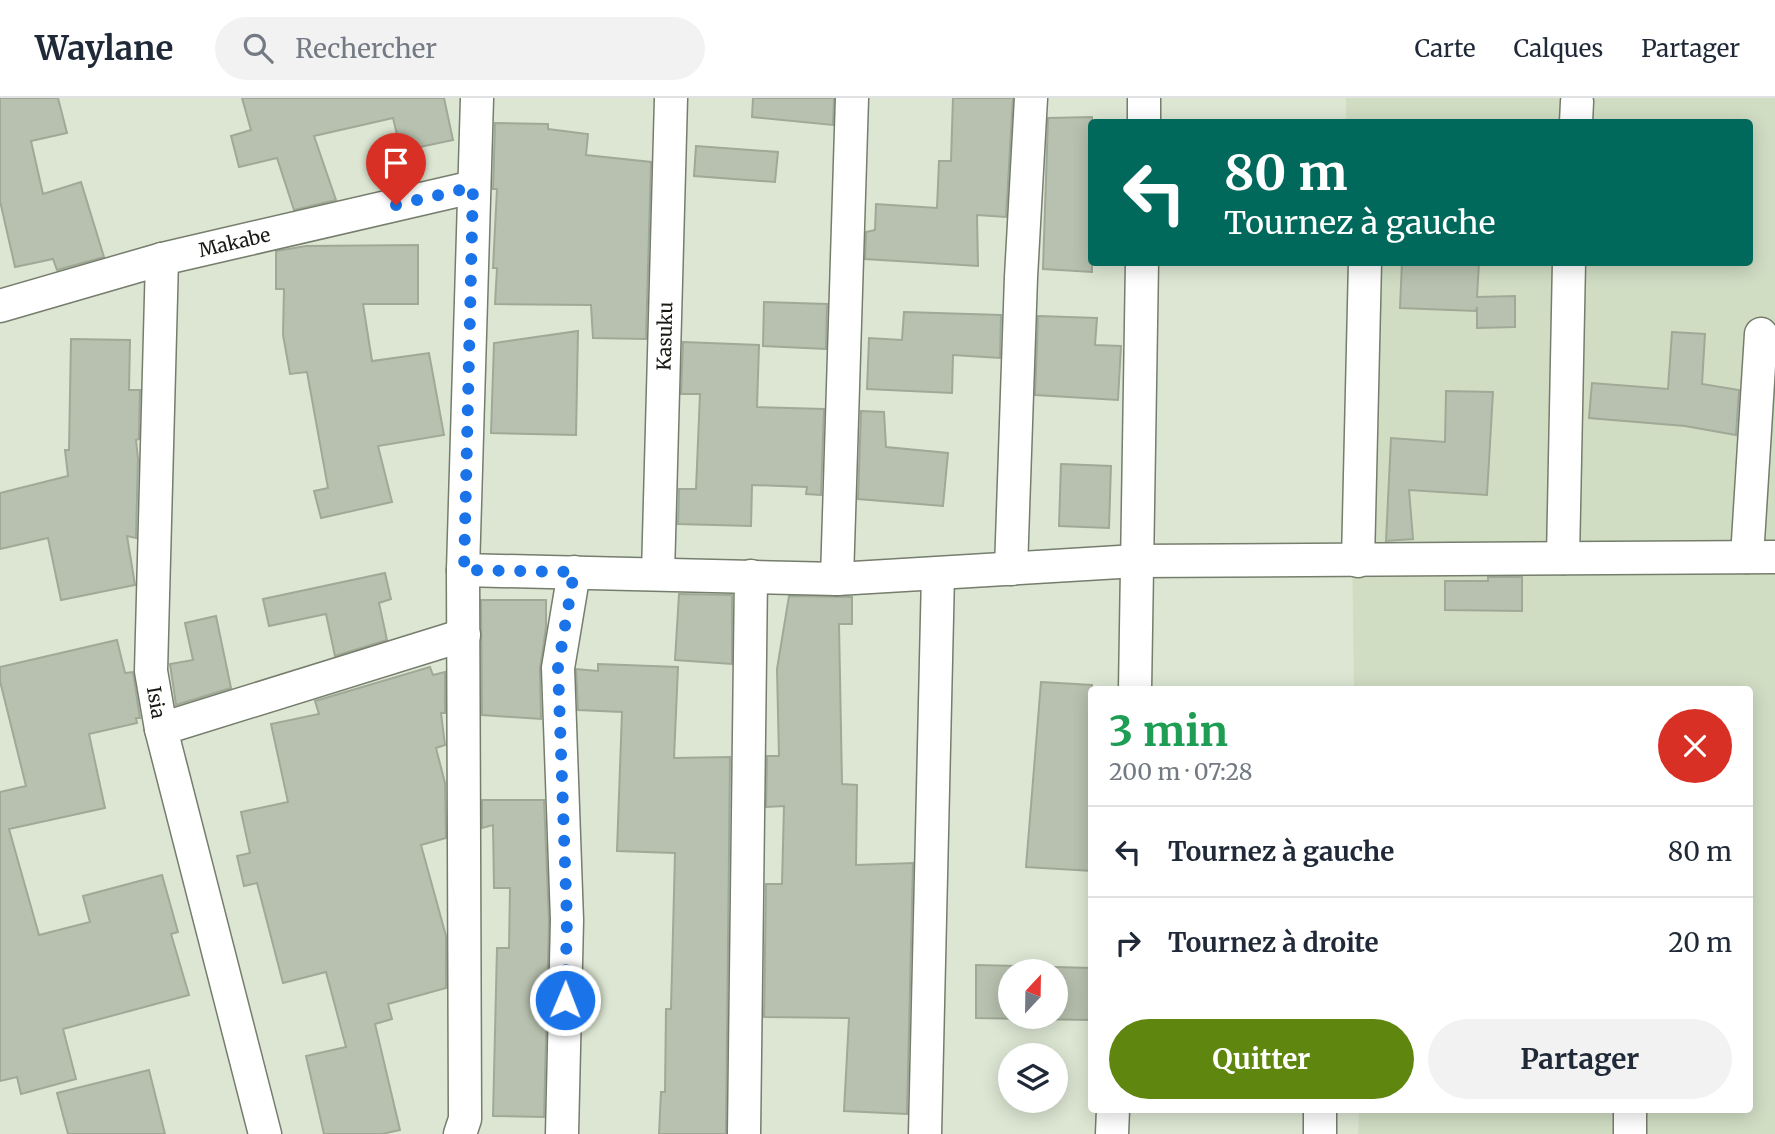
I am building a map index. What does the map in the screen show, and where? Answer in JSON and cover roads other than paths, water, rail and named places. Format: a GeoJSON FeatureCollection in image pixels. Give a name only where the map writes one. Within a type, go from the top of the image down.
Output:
{"type":"FeatureCollection","features":[{"type":"Feature","properties":{"kind":"street"},"geometry":{"type":"LineString","coordinates":[[460,1134],[465,1119],[464,570],[477,98]]}},
{"type":"Feature","properties":{"kind":"street","name":"Kasuku"},"geometry":{"type":"LineString","coordinates":[[658,574],[671,98]]}},
{"type":"Feature","properties":{"kind":"street"},"geometry":{"type":"LineString","coordinates":[[837,579],[852,98]]}},
{"type":"Feature","properties":{"kind":"street"},"geometry":{"type":"LineString","coordinates":[[1011,569],[1031,98]]}},
{"type":"Feature","properties":{"kind":"street"},"geometry":{"type":"LineString","coordinates":[[1144,98],[1144,119]]}},
{"type":"Feature","properties":{"kind":"street","name":"Makabe"},"geometry":{"type":"LineString","coordinates":[[0,306],[162,259],[473,187]]}},
{"type":"Feature","properties":{"kind":"street","name":"Isia"},"geometry":{"type":"LineString","coordinates":[[162,259],[151,671],[161,729],[265,1134]]}},
{"type":"Feature","properties":{"kind":"street"},"geometry":{"type":"LineString","coordinates":[[1135,686],[1142,266]]}},
{"type":"Feature","properties":{"kind":"street"},"geometry":{"type":"LineString","coordinates":[[1358,561],[1365,266]]}},
{"type":"Feature","properties":{"kind":"street"},"geometry":{"type":"LineString","coordinates":[[1563,558],[1569,266]]}},
{"type":"Feature","properties":{"kind":"street"},"geometry":{"type":"LineString","coordinates":[[464,570],[837,579],[1136,561],[1761,557],[1761,334]]}},
{"type":"Feature","properties":{"kind":"street"},"geometry":{"type":"LineString","coordinates":[[562,1134],[567,920],[558,668],[574,572]]}},
{"type":"Feature","properties":{"kind":"street"},"geometry":{"type":"LineString","coordinates":[[925,1134],[938,574]]}},
{"type":"Feature","properties":{"kind":"street"},"geometry":{"type":"LineString","coordinates":[[744,1134],[751,576]]}},
{"type":"Feature","properties":{"kind":"street"},"geometry":{"type":"LineString","coordinates":[[161,729],[464,635]]}},
{"type":"Feature","properties":{"kind":"street"},"geometry":{"type":"LineString","coordinates":[[1112,1134],[1113,1113]]}},
{"type":"Feature","properties":{"kind":"street"},"geometry":{"type":"LineString","coordinates":[[1320,1113],[1320,1134]]}},
{"type":"Feature","properties":{"kind":"street"},"geometry":{"type":"LineString","coordinates":[[1630,1113],[1630,1134]]}}]}
